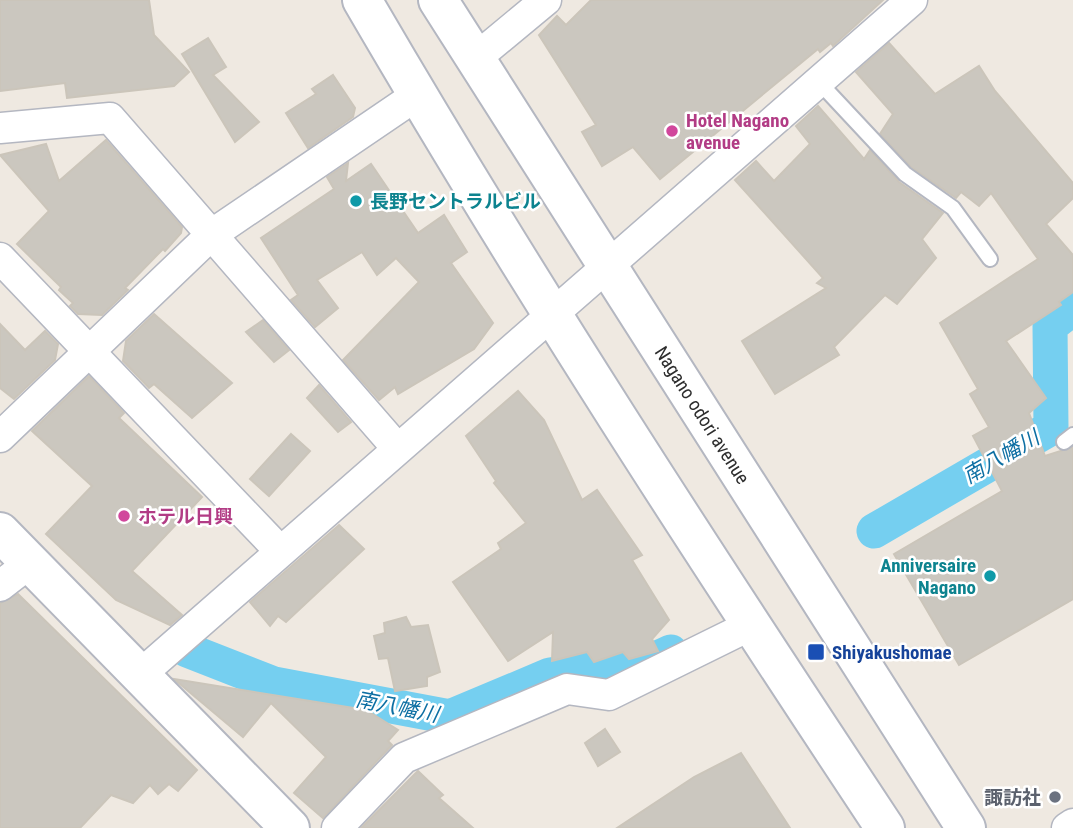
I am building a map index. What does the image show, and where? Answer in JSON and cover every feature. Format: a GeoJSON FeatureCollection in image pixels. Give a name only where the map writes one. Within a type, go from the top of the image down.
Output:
{"type":"FeatureCollection","features":[{"type":"Feature","properties":{"kind":"street"},"geometry":{"type":"LineString","coordinates":[[362,0],[417,95],[552,312],[751,625],[885,828]]}},
{"type":"Feature","properties":{"kind":"street","name":"Nagano odori avenue"},"geometry":{"type":"LineString","coordinates":[[438,0],[966,828]]}},
{"type":"Feature","properties":{"kind":"street"},"geometry":{"type":"LineString","coordinates":[[476,58],[546,0]]}},
{"type":"Feature","properties":{"kind":"street"},"geometry":{"type":"LineString","coordinates":[[141,674],[912,0]]}},
{"type":"Feature","properties":{"kind":"street"},"geometry":{"type":"LineString","coordinates":[[0,437],[211,234],[417,95]]}},
{"type":"Feature","properties":{"kind":"street"},"geometry":{"type":"LineString","coordinates":[[0,128],[110,118],[397,448]]}},
{"type":"Feature","properties":{"kind":"street"},"geometry":{"type":"LineString","coordinates":[[0,258],[281,551]]}},
{"type":"Feature","properties":{"kind":"street"},"geometry":{"type":"LineString","coordinates":[[0,532],[290,828]]}},
{"type":"Feature","properties":{"kind":"street"},"geometry":{"type":"LineString","coordinates":[[0,586],[31,562]]}},
{"type":"Feature","properties":{"kind":"street"},"geometry":{"type":"LineString","coordinates":[[337,828],[404,758],[568,689],[609,695],[751,625]]}},
{"type":"Feature","properties":{"kind":"street"},"geometry":{"type":"LineString","coordinates":[[1067,828],[1073,824]]}},
{"type":"Feature","properties":{"kind":"lane"},"geometry":{"type":"LineString","coordinates":[[818,81],[905,174],[953,208],[990,259]]}},
{"type":"Feature","properties":{"kind":"building"},"geometry":{"type":"Polygon","coordinates":[[[0,0],[149,0],[154,35],[189,72],[174,86],[67,98],[65,83],[0,91],[0,0]]]}},
{"type":"Feature","properties":{"kind":"building"},"geometry":{"type":"Polygon","coordinates":[[[591,0],[883,0],[833,46],[831,43],[820,52],[818,49],[660,179],[633,147],[602,166],[582,132],[596,125],[539,35],[557,16],[566,25],[591,0]]]}},
{"type":"Feature","properties":{"kind":"building"},"geometry":{"type":"Polygon","coordinates":[[[208,38],[226,67],[213,75],[259,122],[235,142],[182,54],[208,38]]]}},
{"type":"Feature","properties":{"kind":"building"},"geometry":{"type":"Polygon","coordinates":[[[889,43],[935,94],[979,66],[995,91],[1073,183],[1073,198],[1046,224],[1073,255],[1073,292],[1059,302],[1061,305],[1006,341],[1046,398],[1029,413],[1045,456],[1073,447],[1073,599],[959,665],[894,554],[1002,491],[973,436],[989,427],[970,394],[978,389],[940,323],[1038,259],[991,193],[979,206],[961,192],[956,198],[911,167],[880,134],[893,114],[856,72],[889,43]]]}},
{"type":"Feature","properties":{"kind":"building"},"geometry":{"type":"Polygon","coordinates":[[[333,75],[355,108],[353,117],[308,148],[286,113],[316,94],[312,89],[333,75]]]}},
{"type":"Feature","properties":{"kind":"building"},"geometry":{"type":"Polygon","coordinates":[[[818,106],[864,159],[870,150],[899,182],[943,213],[922,239],[936,258],[897,304],[885,295],[834,347],[839,355],[775,394],[742,341],[826,288],[817,283],[823,278],[735,180],[756,161],[774,181],[810,144],[796,126],[818,106]]]}},
{"type":"Feature","properties":{"kind":"building"},"geometry":{"type":"Polygon","coordinates":[[[106,140],[182,227],[181,233],[165,251],[163,249],[125,288],[128,290],[102,315],[78,314],[70,306],[73,303],[59,290],[61,287],[17,244],[49,211],[0,155],[46,144],[59,181],[106,140]]]}},
{"type":"Feature","properties":{"kind":"building"},"geometry":{"type":"Polygon","coordinates":[[[348,163],[346,181],[371,164],[418,233],[444,215],[467,252],[451,263],[493,323],[474,349],[398,394],[395,387],[379,400],[343,360],[419,282],[396,258],[377,275],[362,252],[317,280],[338,308],[315,327],[291,300],[298,295],[261,238],[334,189],[327,177],[348,163]]]}},
{"type":"Feature","properties":{"kind":"building"},"geometry":{"type":"Polygon","coordinates":[[[154,314],[232,383],[192,418],[154,384],[149,388],[123,361],[126,341],[154,314]]]}},
{"type":"Feature","properties":{"kind":"building"},"geometry":{"type":"Polygon","coordinates":[[[263,320],[289,350],[274,362],[246,332],[263,320]]]}},
{"type":"Feature","properties":{"kind":"building"},"geometry":{"type":"Polygon","coordinates":[[[0,324],[25,350],[45,331],[58,344],[55,360],[14,399],[0,388],[0,324]]]}},
{"type":"Feature","properties":{"kind":"building"},"geometry":{"type":"Polygon","coordinates":[[[89,376],[124,413],[119,418],[202,497],[132,571],[182,615],[170,625],[116,600],[46,534],[92,486],[32,431],[89,376]]]}},
{"type":"Feature","properties":{"kind":"building"},"geometry":{"type":"Polygon","coordinates":[[[319,385],[351,422],[338,432],[307,398],[319,385]]]}},
{"type":"Feature","properties":{"kind":"building"},"geometry":{"type":"Polygon","coordinates":[[[518,391],[544,420],[582,500],[597,490],[642,555],[632,560],[669,620],[652,639],[658,651],[629,659],[623,652],[594,662],[587,652],[552,661],[553,632],[508,661],[453,582],[501,549],[498,543],[526,523],[494,483],[496,481],[466,436],[518,391]]]}},
{"type":"Feature","properties":{"kind":"building"},"geometry":{"type":"Polygon","coordinates":[[[291,434],[310,451],[269,496],[250,479],[291,434]]]}},
{"type":"Feature","properties":{"kind":"building"},"geometry":{"type":"Polygon","coordinates":[[[339,525],[364,549],[286,622],[278,616],[270,626],[250,602],[339,525]]]}},
{"type":"Feature","properties":{"kind":"building"},"geometry":{"type":"Polygon","coordinates":[[[18,594],[197,770],[178,791],[169,784],[158,794],[150,785],[133,803],[111,795],[80,828],[0,828],[0,603],[18,594]]]}},
{"type":"Feature","properties":{"kind":"building"},"geometry":{"type":"Polygon","coordinates":[[[406,617],[411,627],[428,625],[440,672],[427,677],[427,686],[395,691],[388,658],[379,659],[374,636],[385,633],[384,623],[406,617]]]}},
{"type":"Feature","properties":{"kind":"building"},"geometry":{"type":"Polygon","coordinates":[[[174,679],[366,710],[398,730],[388,741],[392,745],[323,818],[294,793],[326,757],[271,703],[243,737],[174,679]]]}},
{"type":"Feature","properties":{"kind":"building"},"geometry":{"type":"Polygon","coordinates":[[[605,729],[620,752],[598,766],[585,743],[605,729]]]}},
{"type":"Feature","properties":{"kind":"building"},"geometry":{"type":"Polygon","coordinates":[[[741,753],[790,828],[617,828],[694,777],[741,753]]]}},
{"type":"Feature","properties":{"kind":"building"},"geometry":{"type":"Polygon","coordinates":[[[418,771],[443,795],[439,798],[473,828],[361,828],[418,771]]]}},
{"type":"Feature","properties":{"kind":"waterway","name":"南八幡川"},"geometry":{"type":"LineString","coordinates":[[874,531],[1051,428],[1050,326],[1073,308]]}},
{"type":"Feature","properties":{"kind":"waterway","name":"南八幡川"},"geometry":{"type":"LineString","coordinates":[[187,650],[274,684],[450,717],[550,675],[589,669],[632,670],[671,652]]}},
{"type":"Feature","properties":{"kind":"place","name":"Hotel Nagano avenue"},"geometry":{"type":"Point","coordinates":[672,131]}},
{"type":"Feature","properties":{"kind":"place","name":"長野セントラルビル"},"geometry":{"type":"Point","coordinates":[356,201]}},
{"type":"Feature","properties":{"kind":"place","name":"ホテル日興"},"geometry":{"type":"Point","coordinates":[124,516]}},
{"type":"Feature","properties":{"kind":"place","name":"Anniversaire Nagano"},"geometry":{"type":"Point","coordinates":[990,576]}},
{"type":"Feature","properties":{"kind":"place","name":"Shiyakushomae"},"geometry":{"type":"Point","coordinates":[816,652]}},
{"type":"Feature","properties":{"kind":"place","name":"諏訪社"},"geometry":{"type":"Point","coordinates":[1055,797]}}]}
